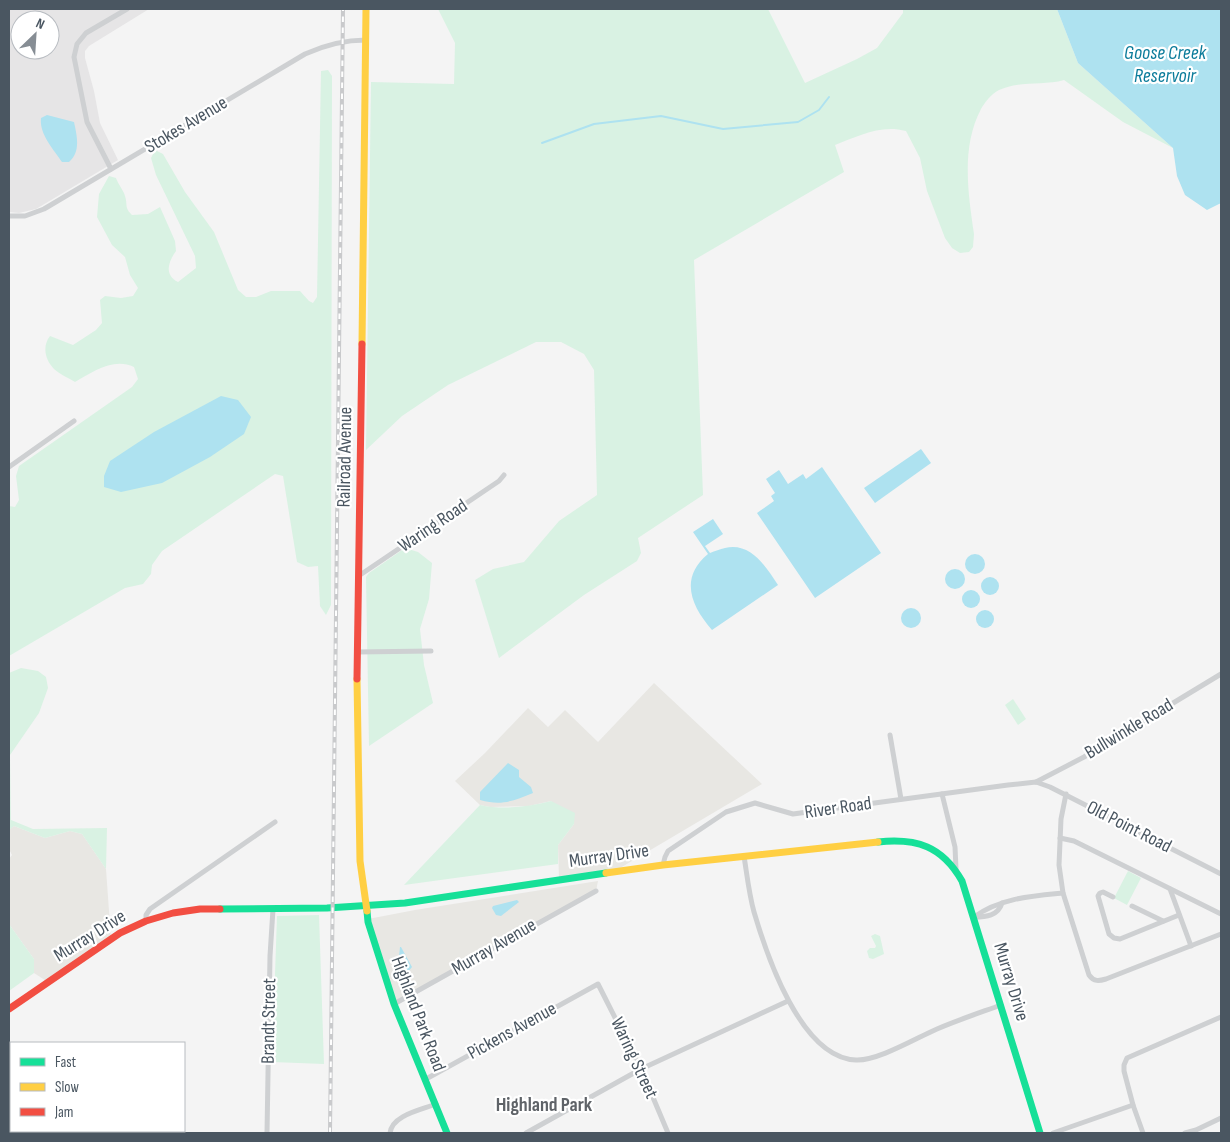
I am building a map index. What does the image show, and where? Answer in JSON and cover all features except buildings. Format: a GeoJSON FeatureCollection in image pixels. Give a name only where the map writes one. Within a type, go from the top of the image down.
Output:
{"type":"FeatureCollection","features":[{"type":"Feature","properties":{"kind":"street"},"geometry":{"type":"LineString","coordinates":[[111,169],[86,122],[74,57],[77,44],[86,33],[127,9]]}},
{"type":"Feature","properties":{"kind":"street","name":"Railroad Avenue"},"geometry":{"type":"LineString","coordinates":[[366,9],[360,575],[357,652],[358,809],[360,861],[366,906]]}},
{"type":"Feature","properties":{"kind":"street","name":"Stokes Avenue"},"geometry":{"type":"LineString","coordinates":[[9,216],[34,214],[305,54],[322,46],[346,40],[366,40]]}},
{"type":"Feature","properties":{"kind":"street"},"geometry":{"type":"LineString","coordinates":[[9,467],[74,421]]}},
{"type":"Feature","properties":{"kind":"street","name":"Waring Road"},"geometry":{"type":"LineString","coordinates":[[360,575],[499,481],[504,475]]}},
{"type":"Feature","properties":{"kind":"street"},"geometry":{"type":"LineString","coordinates":[[357,652],[432,652]]}},
{"type":"Feature","properties":{"kind":"street","name":"Bullwinkle Road"},"geometry":{"type":"LineString","coordinates":[[1036,782],[1084,757],[1221,674]]}},
{"type":"Feature","properties":{"kind":"street"},"geometry":{"type":"LineString","coordinates":[[890,735],[901,799]]}},
{"type":"Feature","properties":{"kind":"street","name":"River Road"},"geometry":{"type":"LineString","coordinates":[[663,864],[668,851],[726,812],[755,803],[793,814],[1036,782]]}},
{"type":"Feature","properties":{"kind":"street","name":"Old Point Road"},"geometry":{"type":"LineString","coordinates":[[1036,782],[1066,794],[1221,874]]}},
{"type":"Feature","properties":{"kind":"street"},"geometry":{"type":"LineString","coordinates":[[942,794],[955,847],[956,869]]}},
{"type":"Feature","properties":{"kind":"street"},"geometry":{"type":"LineString","coordinates":[[1066,794],[1061,819],[1060,838],[1059,866],[1062,893],[1089,975],[1095,980],[1100,981],[1221,934]]}},
{"type":"Feature","properties":{"kind":"street"},"geometry":{"type":"LineString","coordinates":[[146,921],[146,915],[150,910],[275,822]]}},
{"type":"Feature","properties":{"kind":"street"},"geometry":{"type":"LineString","coordinates":[[1060,838],[1074,841],[1221,914]]}},
{"type":"Feature","properties":{"kind":"street","name":"Murray Drive"},"geometry":{"type":"LineString","coordinates":[[9,1009],[120,933],[146,921],[173,913],[200,909],[273,909],[405,903],[663,864],[905,840],[921,843],[936,850],[956,869],[962,882],[1040,1133]]}},
{"type":"Feature","properties":{"kind":"street"},"geometry":{"type":"LineString","coordinates":[[744,856],[754,911],[766,948],[788,1001],[805,1027],[822,1046],[839,1058],[858,1060],[878,1055],[1001,1005]]}},
{"type":"Feature","properties":{"kind":"street"},"geometry":{"type":"LineString","coordinates":[[1170,889],[1191,946]]}},
{"type":"Feature","properties":{"kind":"street","name":"Murray Avenue"},"geometry":{"type":"LineString","coordinates":[[394,1004],[596,891]]}},
{"type":"Feature","properties":{"kind":"street"},"geometry":{"type":"LineString","coordinates":[[1113,897],[1102,892],[1098,897],[1108,931],[1114,938],[1120,939],[1179,915]]}},
{"type":"Feature","properties":{"kind":"street"},"geometry":{"type":"LineString","coordinates":[[974,917],[988,908],[1002,903],[1062,893]]}},
{"type":"Feature","properties":{"kind":"street","name":"Highland Park Road"},"geometry":{"type":"LineString","coordinates":[[366,906],[375,948],[394,1004],[447,1133]]}},
{"type":"Feature","properties":{"kind":"street"},"geometry":{"type":"LineString","coordinates":[[1132,906],[1163,921]]}},
{"type":"Feature","properties":{"kind":"street","name":"Brandt Street"},"geometry":{"type":"LineString","coordinates":[[267,1133],[270,956],[273,909]]}},
{"type":"Feature","properties":{"kind":"street","name":"Waring Street"},"geometry":{"type":"LineString","coordinates":[[598,984],[641,1069],[668,1133]]}},
{"type":"Feature","properties":{"kind":"street","name":"Pickens Avenue"},"geometry":{"type":"LineString","coordinates":[[426,1079],[598,984]]}},
{"type":"Feature","properties":{"kind":"street"},"geometry":{"type":"LineString","coordinates":[[526,1133],[641,1069],[788,1001]]}},
{"type":"Feature","properties":{"kind":"street"},"geometry":{"type":"LineString","coordinates":[[1143,1133],[1124,1071],[1127,1058],[1221,1017]]}},
{"type":"Feature","properties":{"kind":"street"},"geometry":{"type":"LineString","coordinates":[[390,1133],[394,1123],[412,1113],[436,1104]]}},
{"type":"Feature","properties":{"kind":"street"},"geometry":{"type":"LineString","coordinates":[[1053,1133],[1133,1105]]}},
{"type":"Feature","properties":{"kind":"street"},"geometry":{"type":"LineString","coordinates":[[1185,1133],[1198,1130],[1221,1118]]}},
{"type":"Feature","properties":{"kind":"shaded area"},"geometry":{"type":"Polygon","coordinates":[[[9,9],[149,9],[89,46],[85,51],[100,123],[118,160],[36,209],[19,213],[9,212],[9,9]]]}},
{"type":"Feature","properties":{"kind":"shaded area"},"geometry":{"type":"Polygon","coordinates":[[[654,683],[762,784],[615,871],[559,879],[558,845],[574,824],[551,801],[529,806],[490,807],[480,805],[455,781],[528,708],[548,727],[565,710],[598,742],[654,683]]]}},
{"type":"Feature","properties":{"kind":"shaded area"},"geometry":{"type":"Polygon","coordinates":[[[14,826],[45,838],[70,831],[82,834],[106,869],[111,939],[48,982],[34,973],[34,959],[9,924],[9,859],[12,855],[9,849],[9,830],[14,826]]]}},
{"type":"Feature","properties":{"kind":"shaded area"},"geometry":{"type":"Polygon","coordinates":[[[598,881],[596,891],[394,1004],[368,919],[598,881]]]}},
{"type":"Feature","properties":{"kind":"green space"},"geometry":{"type":"Polygon","coordinates":[[[438,9],[768,9],[805,83],[877,48],[903,13],[903,9],[1057,9],[1078,63],[1173,148],[1123,122],[1064,80],[1016,85],[999,90],[988,98],[981,109],[971,139],[968,154],[968,186],[974,234],[973,247],[969,252],[960,253],[952,248],[945,238],[927,191],[920,158],[906,131],[897,129],[879,130],[835,145],[844,172],[694,260],[703,495],[638,538],[641,553],[637,561],[584,595],[499,658],[475,580],[493,569],[524,562],[559,521],[597,495],[594,370],[584,354],[561,342],[536,342],[448,385],[402,416],[366,450],[371,82],[454,84],[455,43],[438,9]]]}},
{"type":"Feature","properties":{"kind":"green space"},"geometry":{"type":"Polygon","coordinates":[[[328,70],[332,76],[331,605],[326,615],[320,606],[318,566],[308,567],[297,562],[283,476],[275,474],[162,551],[152,565],[151,574],[143,584],[125,588],[9,656],[9,506],[15,507],[19,500],[16,476],[19,466],[132,387],[138,379],[134,367],[119,364],[103,367],[75,382],[54,369],[48,361],[46,353],[45,348],[50,336],[73,345],[96,330],[102,323],[100,300],[105,296],[121,298],[133,296],[138,288],[130,275],[125,257],[112,245],[97,217],[99,194],[109,176],[116,178],[126,199],[127,208],[132,215],[148,214],[160,207],[175,241],[176,251],[169,264],[169,272],[178,282],[196,268],[195,256],[156,175],[151,158],[155,150],[163,154],[185,192],[214,232],[238,290],[246,297],[256,297],[271,291],[300,291],[313,303],[317,297],[321,71],[328,70]]]}},
{"type":"Feature","properties":{"kind":"green space"},"geometry":{"type":"Polygon","coordinates":[[[405,548],[418,552],[432,563],[429,599],[420,629],[424,665],[433,703],[369,746],[366,577],[405,548]]]}},
{"type":"Feature","properties":{"kind":"green space"},"geometry":{"type":"Polygon","coordinates":[[[21,668],[38,671],[46,677],[48,688],[39,713],[10,755],[11,820],[33,829],[107,828],[106,869],[82,834],[70,831],[45,838],[14,826],[9,830],[9,673],[21,668]]]}},
{"type":"Feature","properties":{"kind":"green space"},"geometry":{"type":"Polygon","coordinates":[[[1013,699],[1026,719],[1018,725],[1005,705],[1013,699]]]}},
{"type":"Feature","properties":{"kind":"green space"},"geometry":{"type":"Polygon","coordinates":[[[551,801],[575,813],[574,824],[558,845],[558,864],[404,885],[480,805],[516,807],[551,801]]]}},
{"type":"Feature","properties":{"kind":"green space"},"geometry":{"type":"Polygon","coordinates":[[[1128,871],[1141,878],[1127,905],[1114,898],[1128,871]]]}},
{"type":"Feature","properties":{"kind":"green space"},"geometry":{"type":"Polygon","coordinates":[[[319,915],[324,1064],[272,1062],[277,916],[319,915]]]}},
{"type":"Feature","properties":{"kind":"green space"},"geometry":{"type":"Polygon","coordinates":[[[9,924],[34,959],[34,973],[9,991],[9,924]]]}},
{"type":"Feature","properties":{"kind":"green space"},"geometry":{"type":"Polygon","coordinates":[[[875,934],[880,936],[884,954],[873,959],[869,958],[867,951],[876,946],[871,936],[875,934]]]}},
{"type":"Feature","properties":{"kind":"water","name":"Goose Creek Reservoir"},"geometry":{"type":"Polygon","coordinates":[[[1057,9],[1221,9],[1221,203],[1207,210],[1185,195],[1177,176],[1173,148],[1078,63],[1057,9]]]}},
{"type":"Feature","properties":{"kind":"water"},"geometry":{"type":"Polygon","coordinates":[[[47,115],[74,122],[77,149],[69,162],[62,162],[42,130],[41,118],[47,115]]]}},
{"type":"Feature","properties":{"kind":"water"},"geometry":{"type":"Polygon","coordinates":[[[221,396],[238,400],[251,417],[244,434],[210,457],[162,483],[121,492],[104,487],[104,476],[110,461],[154,432],[221,396]]]}},
{"type":"Feature","properties":{"kind":"water"},"geometry":{"type":"Polygon","coordinates":[[[921,449],[931,463],[875,503],[864,488],[921,449]]]}},
{"type":"Feature","properties":{"kind":"water"},"geometry":{"type":"Polygon","coordinates":[[[822,467],[881,553],[815,598],[757,513],[774,501],[771,496],[775,493],[766,479],[779,470],[788,484],[803,474],[806,479],[822,467]]]}},
{"type":"Feature","properties":{"kind":"water"},"geometry":{"type":"Polygon","coordinates":[[[713,519],[723,534],[705,546],[710,553],[734,547],[750,552],[763,564],[778,585],[712,630],[698,611],[694,602],[691,582],[693,573],[699,563],[708,554],[693,532],[713,519]]]}},
{"type":"Feature","properties":{"kind":"water"},"geometry":{"type":"Polygon","coordinates":[[[975,554],[982,557],[985,564],[982,571],[975,574],[968,571],[965,564],[968,557],[975,554]]]}},
{"type":"Feature","properties":{"kind":"water"},"geometry":{"type":"Polygon","coordinates":[[[955,569],[962,572],[965,579],[962,586],[955,589],[948,586],[945,579],[948,572],[955,569]]]}},
{"type":"Feature","properties":{"kind":"water"},"geometry":{"type":"Polygon","coordinates":[[[986,577],[994,577],[999,582],[997,593],[986,595],[981,590],[981,582],[986,577]]]}},
{"type":"Feature","properties":{"kind":"water"},"geometry":{"type":"Polygon","coordinates":[[[967,590],[975,590],[980,595],[978,606],[967,608],[962,603],[962,595],[967,590]]]}},
{"type":"Feature","properties":{"kind":"water"},"geometry":{"type":"Polygon","coordinates":[[[911,608],[918,611],[921,618],[918,625],[911,628],[904,625],[901,618],[904,611],[911,608]]]}},
{"type":"Feature","properties":{"kind":"water"},"geometry":{"type":"Polygon","coordinates":[[[981,610],[989,610],[994,615],[992,626],[981,628],[976,623],[976,615],[981,610]]]}},
{"type":"Feature","properties":{"kind":"water"},"geometry":{"type":"Polygon","coordinates":[[[508,763],[519,770],[519,777],[531,787],[533,793],[501,803],[480,800],[480,792],[508,763]]]}},
{"type":"Feature","properties":{"kind":"water"},"geometry":{"type":"Polygon","coordinates":[[[517,900],[519,902],[501,916],[496,915],[492,908],[493,906],[517,900]]]}},
{"type":"Feature","properties":{"kind":"water"},"geometry":{"type":"Polygon","coordinates":[[[400,947],[412,967],[408,972],[402,968],[399,957],[400,947]]]}},
{"type":"Feature","properties":{"kind":"waterway"},"geometry":{"type":"LineString","coordinates":[[542,143],[594,124],[661,116],[723,129],[798,122],[819,110],[829,97]]}},
{"type":"Feature","properties":{"kind":"railway"},"geometry":{"type":"LineString","coordinates":[[330,1133],[343,9]]}},
{"type":"Feature","properties":{"kind":"traffic: fast"},"geometry":{"type":"LineString","coordinates":[[878,842],[905,841],[927,847],[937,852],[946,860],[962,881],[1040,1133]]}},
{"type":"Feature","properties":{"kind":"traffic: fast"},"geometry":{"type":"LineString","coordinates":[[220,909],[327,908],[405,903],[606,873]]}},
{"type":"Feature","properties":{"kind":"traffic: fast"},"geometry":{"type":"LineString","coordinates":[[367,911],[368,922],[394,1004],[447,1133]]}},
{"type":"Feature","properties":{"kind":"traffic: slow"},"geometry":{"type":"LineString","coordinates":[[362,344],[366,9]]}},
{"type":"Feature","properties":{"kind":"traffic: slow"},"geometry":{"type":"LineString","coordinates":[[357,679],[360,861],[367,911]]}},
{"type":"Feature","properties":{"kind":"traffic: slow"},"geometry":{"type":"LineString","coordinates":[[606,873],[878,842]]}},
{"type":"Feature","properties":{"kind":"traffic: jam"},"geometry":{"type":"LineString","coordinates":[[357,679],[362,344]]}},
{"type":"Feature","properties":{"kind":"traffic: jam"},"geometry":{"type":"LineString","coordinates":[[9,1009],[120,933],[146,921],[173,913],[200,909],[220,909]]}},
{"type":"Feature","properties":{"kind":"district","name":"Highland Park"},"geometry":{"type":"Point","coordinates":[544,1105]}}]}
